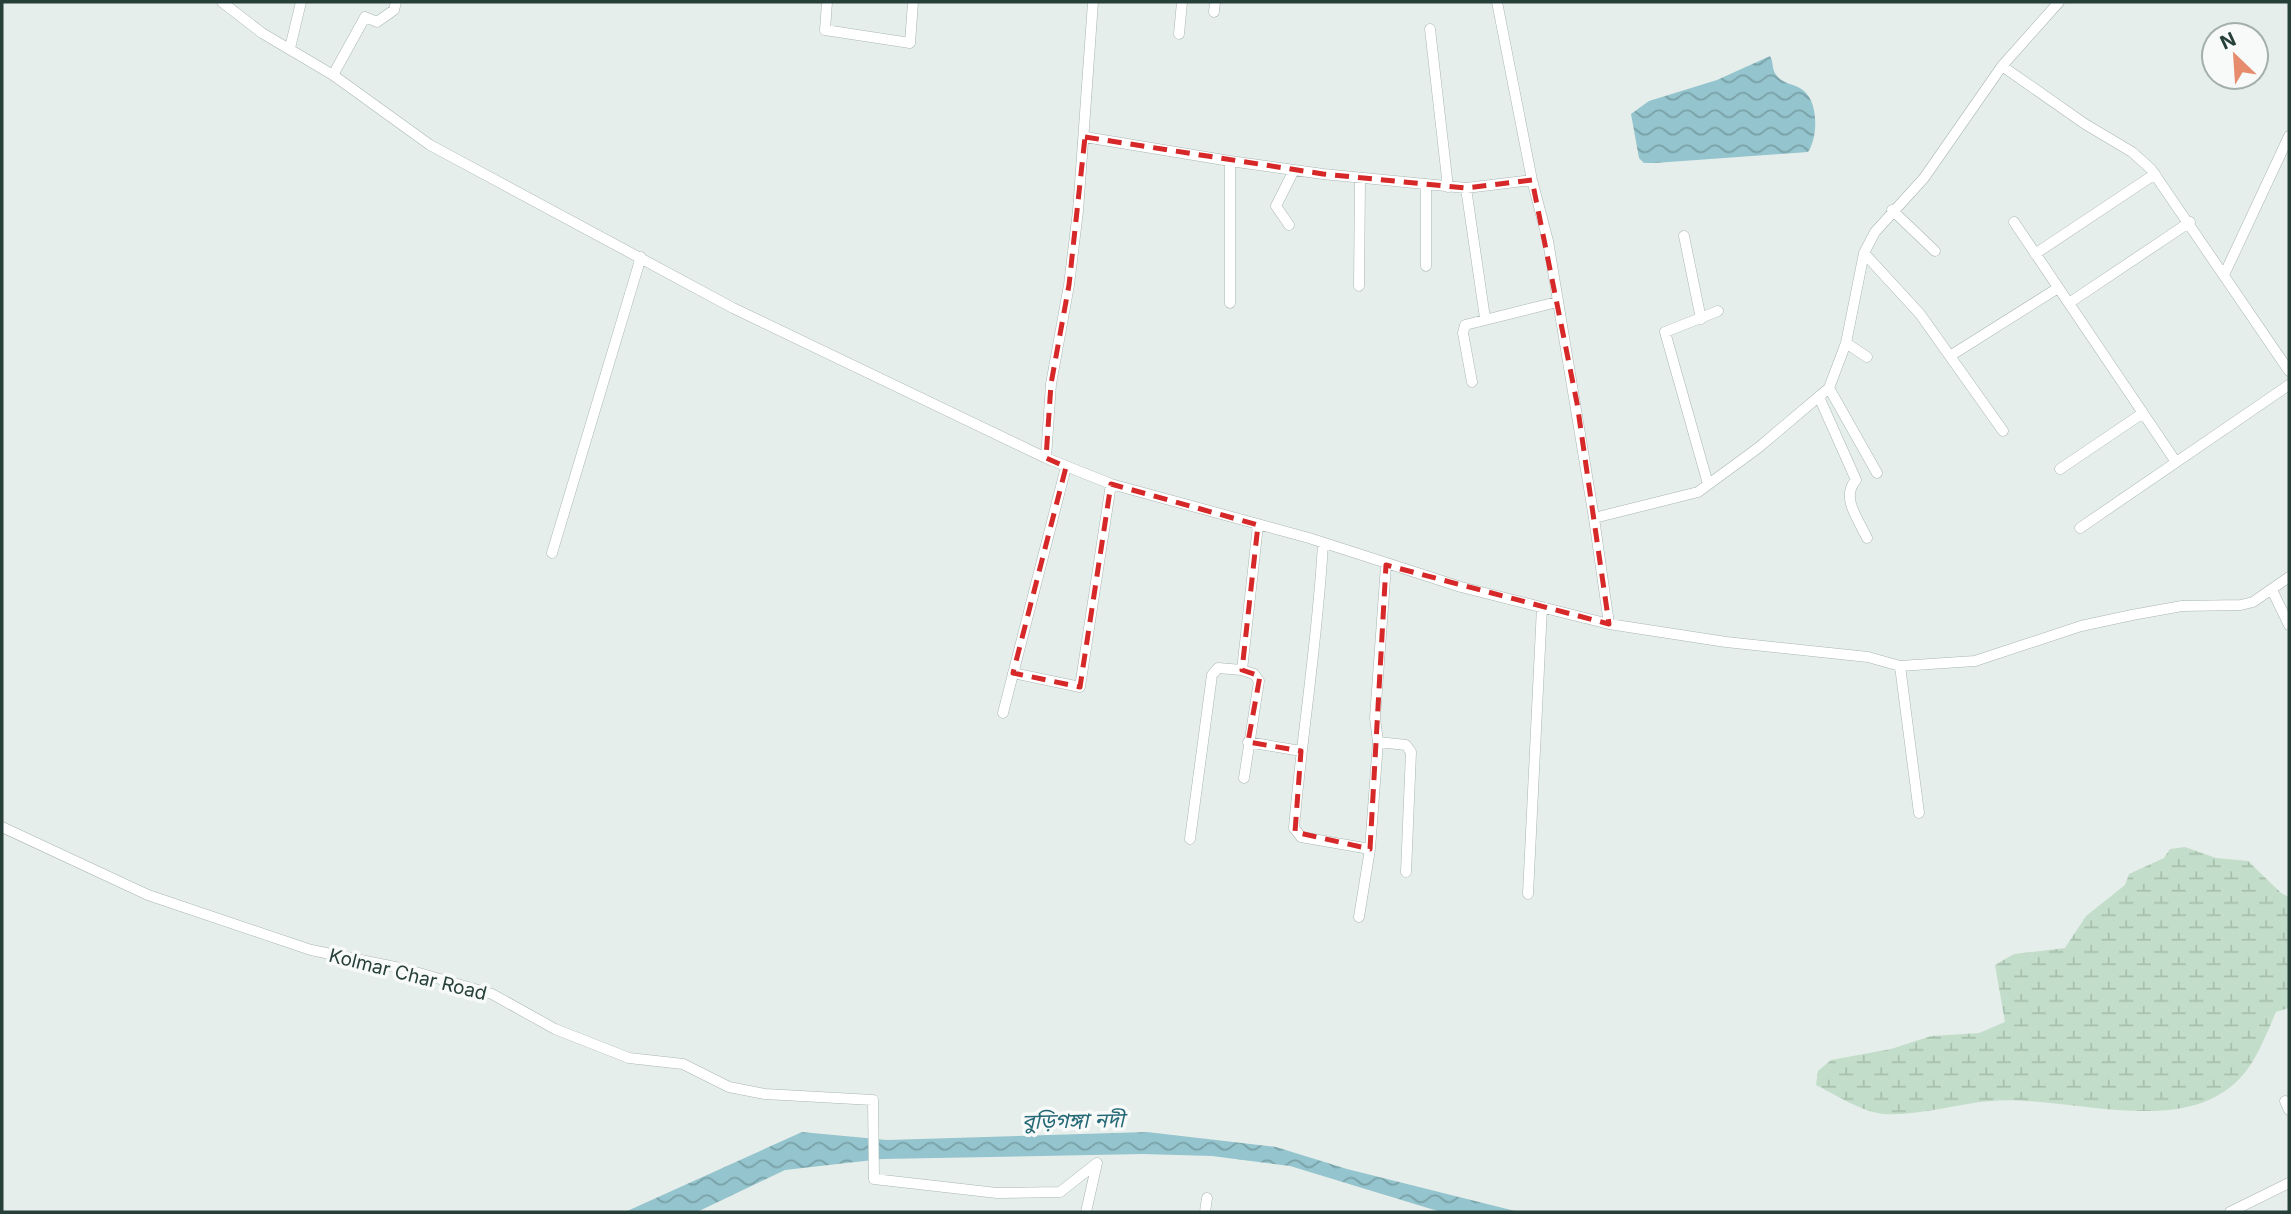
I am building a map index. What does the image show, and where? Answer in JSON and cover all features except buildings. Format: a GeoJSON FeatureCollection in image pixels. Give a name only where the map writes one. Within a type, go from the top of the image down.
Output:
{"type":"FeatureCollection","features":[{"type":"Feature","properties":{"kind":"street"},"geometry":{"type":"LineString","coordinates":[[222,2],[262,33],[333,75],[430,145],[733,308],[1066,467],[1111,484],[1323,543],[1386,565],[1609,624],[1726,642],[1868,657],[1900,666],[1975,661],[2081,626],[2182,606],[2241,605],[2272,590],[2289,577]]}},
{"type":"Feature","properties":{"kind":"street"},"geometry":{"type":"LineString","coordinates":[[290,48],[301,2]]}},
{"type":"Feature","properties":{"kind":"street"},"geometry":{"type":"LineString","coordinates":[[333,75],[365,17],[377,22],[394,10],[396,2]]}},
{"type":"Feature","properties":{"kind":"street"},"geometry":{"type":"LineString","coordinates":[[827,2],[825,30],[911,44],[913,2]]}},
{"type":"Feature","properties":{"kind":"street"},"geometry":{"type":"LineString","coordinates":[[1046,458],[1051,384],[1069,285],[1085,137],[1083,124],[1093,2]]}},
{"type":"Feature","properties":{"kind":"street"},"geometry":{"type":"LineString","coordinates":[[1179,34],[1182,2]]}},
{"type":"Feature","properties":{"kind":"street"},"geometry":{"type":"LineString","coordinates":[[1497,2],[1532,180],[1548,242],[1577,403],[1609,624]]}},
{"type":"Feature","properties":{"kind":"street"},"geometry":{"type":"LineString","coordinates":[[1594,519],[1698,492],[1758,448],[1829,388],[1846,343],[1864,253],[1875,232],[1924,177],[2002,66],[2059,2]]}},
{"type":"Feature","properties":{"kind":"street"},"geometry":{"type":"LineString","coordinates":[[1430,29],[1448,187]]}},
{"type":"Feature","properties":{"kind":"street"},"geometry":{"type":"LineString","coordinates":[[2002,66],[2085,124],[2132,152],[2155,174],[2225,273],[2289,371]]}},
{"type":"Feature","properties":{"kind":"street"},"geometry":{"type":"LineString","coordinates":[[2225,273],[2289,136]]}},
{"type":"Feature","properties":{"kind":"street"},"geometry":{"type":"LineString","coordinates":[[1085,137],[1294,170],[1448,187],[1466,188],[1532,180]]}},
{"type":"Feature","properties":{"kind":"street"},"geometry":{"type":"LineString","coordinates":[[1230,161],[1230,303]]}},
{"type":"Feature","properties":{"kind":"street"},"geometry":{"type":"LineString","coordinates":[[1289,225],[1276,206],[1294,170]]}},
{"type":"Feature","properties":{"kind":"street"},"geometry":{"type":"LineString","coordinates":[[2035,254],[2155,174]]}},
{"type":"Feature","properties":{"kind":"street"},"geometry":{"type":"LineString","coordinates":[[1359,286],[1360,178]]}},
{"type":"Feature","properties":{"kind":"street"},"geometry":{"type":"LineString","coordinates":[[1426,184],[1426,266]]}},
{"type":"Feature","properties":{"kind":"street"},"geometry":{"type":"LineString","coordinates":[[1466,188],[1485,318]]}},
{"type":"Feature","properties":{"kind":"street"},"geometry":{"type":"LineString","coordinates":[[1892,210],[1935,251]]}},
{"type":"Feature","properties":{"kind":"street"},"geometry":{"type":"LineString","coordinates":[[2014,222],[2176,462]]}},
{"type":"Feature","properties":{"kind":"street"},"geometry":{"type":"LineString","coordinates":[[2069,303],[2190,222]]}},
{"type":"Feature","properties":{"kind":"street"},"geometry":{"type":"LineString","coordinates":[[1684,236],[1701,319]]}},
{"type":"Feature","properties":{"kind":"street"},"geometry":{"type":"LineString","coordinates":[[1864,253],[1920,314],[2003,431]]}},
{"type":"Feature","properties":{"kind":"street"},"geometry":{"type":"LineString","coordinates":[[552,553],[641,257]]}},
{"type":"Feature","properties":{"kind":"street"},"geometry":{"type":"LineString","coordinates":[[1950,356],[2058,288]]}},
{"type":"Feature","properties":{"kind":"street"},"geometry":{"type":"LineString","coordinates":[[1472,382],[1463,329],[1485,318],[1557,302]]}},
{"type":"Feature","properties":{"kind":"street"},"geometry":{"type":"LineString","coordinates":[[1708,484],[1665,332],[1718,311]]}},
{"type":"Feature","properties":{"kind":"street"},"geometry":{"type":"LineString","coordinates":[[1846,343],[1867,357]]}},
{"type":"Feature","properties":{"kind":"street"},"geometry":{"type":"LineString","coordinates":[[2080,528],[2289,385]]}},
{"type":"Feature","properties":{"kind":"street"},"geometry":{"type":"LineString","coordinates":[[1829,388],[1877,473]]}},
{"type":"Feature","properties":{"kind":"street"},"geometry":{"type":"LineString","coordinates":[[1819,397],[1856,480],[1849,487],[1848,497],[1867,538]]}},
{"type":"Feature","properties":{"kind":"street"},"geometry":{"type":"LineString","coordinates":[[2060,469],[2143,414]]}},
{"type":"Feature","properties":{"kind":"street"},"geometry":{"type":"LineString","coordinates":[[1003,713],[1066,467]]}},
{"type":"Feature","properties":{"kind":"street"},"geometry":{"type":"LineString","coordinates":[[1013,673],[1080,687],[1111,484]]}},
{"type":"Feature","properties":{"kind":"street"},"geometry":{"type":"LineString","coordinates":[[1242,670],[1258,525]]}},
{"type":"Feature","properties":{"kind":"street"},"geometry":{"type":"LineString","coordinates":[[1323,543],[1319,623],[1301,751],[1295,832],[1301,837],[1370,849]]}},
{"type":"Feature","properties":{"kind":"street"},"geometry":{"type":"LineString","coordinates":[[1359,918],[1370,849],[1378,741],[1375,718],[1386,565]]}},
{"type":"Feature","properties":{"kind":"street"},"geometry":{"type":"LineString","coordinates":[[2272,590],[2289,625]]}},
{"type":"Feature","properties":{"kind":"street"},"geometry":{"type":"LineString","coordinates":[[1528,894],[1542,607]]}},
{"type":"Feature","properties":{"kind":"street"},"geometry":{"type":"LineString","coordinates":[[1900,666],[1919,813]]}},
{"type":"Feature","properties":{"kind":"street"},"geometry":{"type":"LineString","coordinates":[[1190,839],[1212,675],[1218,668],[1242,670],[1254,674],[1259,681],[1244,778]]}},
{"type":"Feature","properties":{"kind":"street"},"geometry":{"type":"LineString","coordinates":[[1378,741],[1406,745],[1411,752],[1406,872]]}},
{"type":"Feature","properties":{"kind":"street"},"geometry":{"type":"LineString","coordinates":[[1248,742],[1301,751]]}},
{"type":"Feature","properties":{"kind":"street","name":"Kolmar Char Road"},"geometry":{"type":"LineString","coordinates":[[2,827],[148,895],[311,950],[405,969],[492,994],[555,1029],[629,1058],[683,1064],[729,1087],[765,1094],[873,1100],[874,1179],[997,1194],[1060,1192],[1097,1163],[1086,1212]]}},
{"type":"Feature","properties":{"kind":"street"},"geometry":{"type":"LineString","coordinates":[[2230,1212],[2289,1183]]}},
{"type":"Feature","properties":{"kind":"street"},"geometry":{"type":"LineString","coordinates":[[1205,1212],[1207,1198]]}},
{"type":"Feature","properties":{"kind":"highlighted area"},"geometry":{"type":"Polygon","coordinates":[[[1085,137],[1323,174],[1466,188],[1532,180],[1577,403],[1609,624],[1386,565],[1370,849],[1295,832],[1301,751],[1248,742],[1260,676],[1242,670],[1258,525],[1111,484],[1080,687],[1013,673],[1066,467],[1046,458],[1051,384],[1069,285],[1085,137]]]}},
{"type":"Feature","properties":{"kind":"green space"},"geometry":{"type":"Polygon","coordinates":[[[2185,847],[2216,858],[2248,861],[2281,893],[2289,897],[2289,1008],[2276,1012],[2252,1062],[2224,1092],[2186,1107],[2160,1111],[2102,1109],[2016,1100],[1884,1114],[1858,1107],[1816,1085],[1818,1071],[1831,1060],[1891,1049],[1931,1036],[1979,1033],[2005,1022],[1995,965],[2014,954],[2065,948],[2086,916],[2125,885],[2129,874],[2164,858],[2170,849],[2185,847]]]}},
{"type":"Feature","properties":{"kind":"water"},"geometry":{"type":"Polygon","coordinates":[[[1770,56],[1777,76],[1803,90],[1813,106],[1815,123],[1808,152],[1655,163],[1644,163],[1639,158],[1631,114],[1649,101],[1717,80],[1770,56]]]}},
{"type":"Feature","properties":{"kind":"water"},"geometry":{"type":"Polygon","coordinates":[[[802,1132],[887,1140],[1147,1132],[1276,1147],[1347,1169],[1519,1212],[1441,1212],[1290,1166],[1212,1156],[1143,1154],[882,1159],[785,1170],[697,1212],[625,1212],[802,1132]]]}},
{"type":"Feature","properties":{"kind":"water label","name":"বুড়িগঙ্গা নদী"},"geometry":{"type":"Point","coordinates":[1073,1121]}}]}
